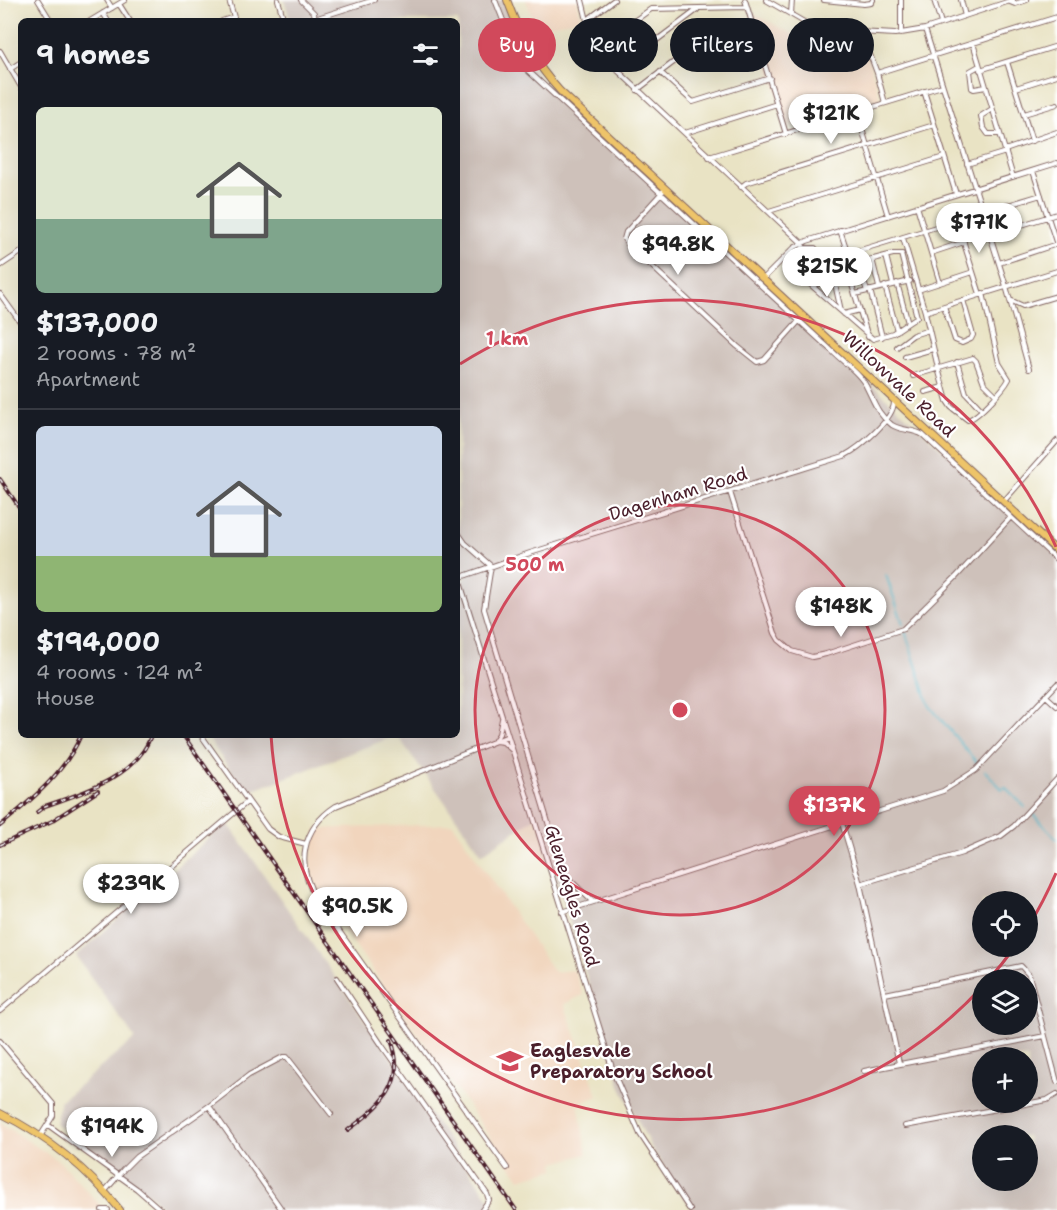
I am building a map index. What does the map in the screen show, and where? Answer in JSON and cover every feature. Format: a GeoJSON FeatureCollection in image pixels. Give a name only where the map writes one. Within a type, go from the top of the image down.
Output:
{"type":"FeatureCollection","features":[{"type":"Feature","properties":{"kind":"main road","name":"Willowvale Road"},"geometry":{"type":"LineString","coordinates":[[507,0],[524,42],[550,81],[663,191],[762,279],[1057,551]]}},
{"type":"Feature","properties":{"kind":"main road"},"geometry":{"type":"LineString","coordinates":[[0,1113],[41,1135],[82,1167],[120,1210]]}},
{"type":"Feature","properties":{"kind":"street"},"geometry":{"type":"LineString","coordinates":[[38,0],[49,18]]}},
{"type":"Feature","properties":{"kind":"street"},"geometry":{"type":"LineString","coordinates":[[107,0],[112,8]]}},
{"type":"Feature","properties":{"kind":"street"},"geometry":{"type":"LineString","coordinates":[[95,18],[125,0]]}},
{"type":"Feature","properties":{"kind":"street"},"geometry":{"type":"LineString","coordinates":[[229,0],[235,18]]}},
{"type":"Feature","properties":{"kind":"street"},"geometry":{"type":"LineString","coordinates":[[278,0],[283,18]]}},
{"type":"Feature","properties":{"kind":"street"},"geometry":{"type":"LineString","coordinates":[[301,0],[314,13],[315,18]]}},
{"type":"Feature","properties":{"kind":"street"},"geometry":{"type":"LineString","coordinates":[[321,18],[374,0]]}},
{"type":"Feature","properties":{"kind":"street"},"geometry":{"type":"LineString","coordinates":[[495,0],[524,67],[663,191],[864,383],[874,404],[886,419],[894,426],[923,435],[1057,560]]}},
{"type":"Feature","properties":{"kind":"street"},"geometry":{"type":"LineString","coordinates":[[582,0],[586,18]]}},
{"type":"Feature","properties":{"kind":"street"},"geometry":{"type":"LineString","coordinates":[[590,18],[614,0]]}},
{"type":"Feature","properties":{"kind":"street"},"geometry":{"type":"LineString","coordinates":[[745,0],[751,18]]}},
{"type":"Feature","properties":{"kind":"street"},"geometry":{"type":"LineString","coordinates":[[765,0],[797,18]]}},
{"type":"Feature","properties":{"kind":"street"},"geometry":{"type":"LineString","coordinates":[[791,15],[792,0]]}},
{"type":"Feature","properties":{"kind":"street"},"geometry":{"type":"LineString","coordinates":[[824,0],[868,4],[873,0]]}},
{"type":"Feature","properties":{"kind":"street"},"geometry":{"type":"LineString","coordinates":[[901,0],[901,34]]}},
{"type":"Feature","properties":{"kind":"street"},"geometry":{"type":"LineString","coordinates":[[934,0],[941,23]]}},
{"type":"Feature","properties":{"kind":"street"},"geometry":{"type":"LineString","coordinates":[[961,0],[965,16]]}},
{"type":"Feature","properties":{"kind":"street"},"geometry":{"type":"LineString","coordinates":[[874,33],[901,34],[925,29],[1012,1],[1015,4],[1027,0]]}},
{"type":"Feature","properties":{"kind":"street"},"geometry":{"type":"LineString","coordinates":[[119,4],[128,18]]}},
{"type":"Feature","properties":{"kind":"street"},"geometry":{"type":"LineString","coordinates":[[637,18],[648,10],[747,7]]}},
{"type":"Feature","properties":{"kind":"street"},"geometry":{"type":"LineString","coordinates":[[658,39],[698,9]]}},
{"type":"Feature","properties":{"kind":"street"},"geometry":{"type":"LineString","coordinates":[[103,13],[106,18]]}},
{"type":"Feature","properties":{"kind":"street"},"geometry":{"type":"LineString","coordinates":[[877,73],[1057,19]]}},
{"type":"Feature","properties":{"kind":"street"},"geometry":{"type":"LineString","coordinates":[[925,29],[999,263],[1029,369]]}},
{"type":"Feature","properties":{"kind":"street"},"geometry":{"type":"LineString","coordinates":[[973,43],[1013,177]]}},
{"type":"Feature","properties":{"kind":"street"},"geometry":{"type":"LineString","coordinates":[[986,87],[972,88],[970,71],[1057,46]]}},
{"type":"Feature","properties":{"kind":"street"},"geometry":{"type":"LineString","coordinates":[[0,51],[18,82]]}},
{"type":"Feature","properties":{"kind":"street"},"geometry":{"type":"LineString","coordinates":[[1007,62],[1032,141]]}},
{"type":"Feature","properties":{"kind":"street"},"geometry":{"type":"LineString","coordinates":[[10,69],[18,64]]}},
{"type":"Feature","properties":{"kind":"street"},"geometry":{"type":"LineString","coordinates":[[637,90],[670,64]]}},
{"type":"Feature","properties":{"kind":"street"},"geometry":{"type":"LineString","coordinates":[[874,65],[885,103]]}},
{"type":"Feature","properties":{"kind":"street"},"geometry":{"type":"LineString","coordinates":[[619,72],[802,243],[814,285]]}},
{"type":"Feature","properties":{"kind":"street"},"geometry":{"type":"LineString","coordinates":[[660,72],[693,102],[770,78]]}},
{"type":"Feature","properties":{"kind":"street"},"geometry":{"type":"LineString","coordinates":[[768,72],[786,134]]}},
{"type":"Feature","properties":{"kind":"street"},"geometry":{"type":"LineString","coordinates":[[1016,88],[1057,75]]}},
{"type":"Feature","properties":{"kind":"street"},"geometry":{"type":"LineString","coordinates":[[710,157],[942,86]]}},
{"type":"Feature","properties":{"kind":"street"},"geometry":{"type":"LineString","coordinates":[[924,92],[956,194]]}},
{"type":"Feature","properties":{"kind":"street"},"geometry":{"type":"LineString","coordinates":[[684,134],[777,104]]}},
{"type":"Feature","properties":{"kind":"street"},"geometry":{"type":"LineString","coordinates":[[1024,114],[1057,104]]}},
{"type":"Feature","properties":{"kind":"street"},"geometry":{"type":"LineString","coordinates":[[993,109],[981,116],[983,127],[988,134],[1000,134]]}},
{"type":"Feature","properties":{"kind":"street"},"geometry":{"type":"LineString","coordinates":[[857,112],[888,216]]}},
{"type":"Feature","properties":{"kind":"street"},"geometry":{"type":"LineString","coordinates":[[741,187],[746,183],[934,125]]}},
{"type":"Feature","properties":{"kind":"street"},"geometry":{"type":"LineString","coordinates":[[967,164],[1057,132]]}},
{"type":"Feature","properties":{"kind":"street"},"geometry":{"type":"LineString","coordinates":[[768,212],[944,157]]}},
{"type":"Feature","properties":{"kind":"street"},"geometry":{"type":"LineString","coordinates":[[762,279],[802,243],[1057,163]]}},
{"type":"Feature","properties":{"kind":"street"},"geometry":{"type":"LineString","coordinates":[[999,263],[1057,245],[1033,171]]}},
{"type":"Feature","properties":{"kind":"street"},"geometry":{"type":"LineString","coordinates":[[663,191],[629,227],[624,236],[625,241],[754,360],[759,362],[764,360],[798,321]]}},
{"type":"Feature","properties":{"kind":"street"},"geometry":{"type":"LineString","coordinates":[[840,230],[846,248],[854,252],[1041,195]]}},
{"type":"Feature","properties":{"kind":"street"},"geometry":{"type":"LineString","coordinates":[[917,206],[940,283]]}},
{"type":"Feature","properties":{"kind":"street"},"geometry":{"type":"LineString","coordinates":[[990,235],[1057,214]]}},
{"type":"Feature","properties":{"kind":"street"},"geometry":{"type":"LineString","coordinates":[[903,238],[949,404],[965,420],[972,420],[1009,379],[999,363],[981,294],[957,221]]}},
{"type":"Feature","properties":{"kind":"street"},"geometry":{"type":"LineString","coordinates":[[931,253],[964,242]]}},
{"type":"Feature","properties":{"kind":"street"},"geometry":{"type":"LineString","coordinates":[[825,282],[813,246],[805,250],[797,259],[800,272],[869,337],[882,338],[897,331],[917,315],[901,254]]}},
{"type":"Feature","properties":{"kind":"street"},"geometry":{"type":"LineString","coordinates":[[854,252],[869,290],[882,338]]}},
{"type":"Feature","properties":{"kind":"street"},"geometry":{"type":"LineString","coordinates":[[0,266],[18,254]]}},
{"type":"Feature","properties":{"kind":"street"},"geometry":{"type":"LineString","coordinates":[[858,263],[886,256],[908,255]]}},
{"type":"Feature","properties":{"kind":"street"},"geometry":{"type":"LineString","coordinates":[[886,256],[908,323]]}},
{"type":"Feature","properties":{"kind":"street"},"geometry":{"type":"LineString","coordinates":[[872,259],[879,287]]}},
{"type":"Feature","properties":{"kind":"street"},"geometry":{"type":"LineString","coordinates":[[814,285],[862,272]]}},
{"type":"Feature","properties":{"kind":"street"},"geometry":{"type":"LineString","coordinates":[[918,290],[973,272]]}},
{"type":"Feature","properties":{"kind":"street"},"geometry":{"type":"LineString","coordinates":[[925,312],[1057,272]]}},
{"type":"Feature","properties":{"kind":"street"},"geometry":{"type":"LineString","coordinates":[[849,275],[869,337]]}},
{"type":"Feature","properties":{"kind":"street"},"geometry":{"type":"LineString","coordinates":[[834,279],[842,314]]}},
{"type":"Feature","properties":{"kind":"street"},"geometry":{"type":"LineString","coordinates":[[855,294],[915,280]]}},
{"type":"Feature","properties":{"kind":"street"},"geometry":{"type":"LineString","coordinates":[[885,286],[897,331]]}},
{"type":"Feature","properties":{"kind":"street"},"geometry":{"type":"LineString","coordinates":[[0,294],[18,319]]}},
{"type":"Feature","properties":{"kind":"street"},"geometry":{"type":"LineString","coordinates":[[1010,300],[1023,306],[1057,296]]}},
{"type":"Feature","properties":{"kind":"street"},"geometry":{"type":"LineString","coordinates":[[944,306],[955,340],[962,343],[971,339],[973,335],[963,300]]}},
{"type":"Feature","properties":{"kind":"street"},"geometry":{"type":"LineString","coordinates":[[842,314],[860,310]]}},
{"type":"Feature","properties":{"kind":"street"},"geometry":{"type":"LineString","coordinates":[[897,347],[913,335],[929,330]]}},
{"type":"Feature","properties":{"kind":"street"},"geometry":{"type":"LineString","coordinates":[[905,357],[933,349]]}},
{"type":"Feature","properties":{"kind":"street"},"geometry":{"type":"LineString","coordinates":[[913,376],[970,358],[975,359],[984,383],[996,395]]}},
{"type":"Feature","properties":{"kind":"street"},"geometry":{"type":"LineString","coordinates":[[957,362],[966,393],[982,410]]}},
{"type":"Feature","properties":{"kind":"street"},"geometry":{"type":"LineString","coordinates":[[925,392],[943,387]]}},
{"type":"Feature","properties":{"kind":"street"},"geometry":{"type":"LineString","coordinates":[[894,400],[892,412],[904,410]]}},
{"type":"Feature","properties":{"kind":"street","name":"Dagenham Road"},"geometry":{"type":"LineString","coordinates":[[460,576],[844,456],[858,447],[892,412]]}},
{"type":"Feature","properties":{"kind":"street"},"geometry":{"type":"LineString","coordinates":[[1004,501],[1057,441]]}},
{"type":"Feature","properties":{"kind":"street"},"geometry":{"type":"LineString","coordinates":[[730,492],[775,633],[785,647],[804,656],[820,656],[906,627],[956,578],[1011,517]]}},
{"type":"Feature","properties":{"kind":"street"},"geometry":{"type":"LineString","coordinates":[[460,536],[491,566],[484,609],[562,869],[567,877],[593,902]]}},
{"type":"Feature","properties":{"kind":"street","name":"Gleneagles Road"},"geometry":{"type":"LineString","coordinates":[[460,583],[614,1074],[624,1101],[645,1142],[690,1210]]}},
{"type":"Feature","properties":{"kind":"street"},"geometry":{"type":"LineString","coordinates":[[562,912],[931,796],[956,784],[983,763],[1057,684]]}},
{"type":"Feature","properties":{"kind":"street"},"geometry":{"type":"LineString","coordinates":[[1046,696],[1057,706]]}},
{"type":"Feature","properties":{"kind":"street"},"geometry":{"type":"LineString","coordinates":[[495,741],[499,734],[502,717]]}},
{"type":"Feature","properties":{"kind":"street"},"geometry":{"type":"LineString","coordinates":[[507,1168],[315,896],[305,869],[306,844],[318,820],[336,806],[508,736]]}},
{"type":"Feature","properties":{"kind":"street"},"geometry":{"type":"LineString","coordinates":[[203,738],[273,834],[306,844]]}},
{"type":"Feature","properties":{"kind":"street"},"geometry":{"type":"LineString","coordinates":[[495,741],[502,742],[513,752]]}},
{"type":"Feature","properties":{"kind":"street"},"geometry":{"type":"LineString","coordinates":[[860,884],[962,853],[1000,836],[1014,826],[1057,779]]}},
{"type":"Feature","properties":{"kind":"street"},"geometry":{"type":"LineString","coordinates":[[0,1011],[248,802]]}},
{"type":"Feature","properties":{"kind":"street"},"geometry":{"type":"LineString","coordinates":[[842,824],[860,884],[899,1064]]}},
{"type":"Feature","properties":{"kind":"street"},"geometry":{"type":"LineString","coordinates":[[885,994],[1022,966],[1029,975],[1057,1082]]}},
{"type":"Feature","properties":{"kind":"street"},"geometry":{"type":"LineString","coordinates":[[337,978],[488,1194],[489,1200],[482,1210]]}},
{"type":"Feature","properties":{"kind":"street"},"geometry":{"type":"LineString","coordinates":[[864,1071],[1045,1036]]}},
{"type":"Feature","properties":{"kind":"street"},"geometry":{"type":"LineString","coordinates":[[0,1041],[51,1099],[54,1112],[41,1135]]}},
{"type":"Feature","properties":{"kind":"street"},"geometry":{"type":"LineString","coordinates":[[105,1191],[118,1176],[152,1146],[249,1075],[283,1057],[287,1057],[331,1114]]}},
{"type":"Feature","properties":{"kind":"street"},"geometry":{"type":"LineString","coordinates":[[905,1126],[1047,1100],[1057,1094]]}},
{"type":"Feature","properties":{"kind":"street"},"geometry":{"type":"LineString","coordinates":[[209,1106],[282,1210]]}},
{"type":"Feature","properties":{"kind":"street"},"geometry":{"type":"LineString","coordinates":[[48,1125],[161,1210]]}},
{"type":"Feature","properties":{"kind":"street"},"geometry":{"type":"LineString","coordinates":[[102,1210],[108,1210]]}},
{"type":"Feature","properties":{"kind":"shaded area"},"geometry":{"type":"Polygon","coordinates":[[[284,0],[503,0],[510,18],[478,18],[478,72],[534,72],[538,78],[1057,555],[1056,1210],[693,1210],[652,1149],[621,1088],[537,816],[482,854],[399,738],[460,738],[460,581],[466,579],[460,558],[460,18],[290,18],[284,0]]]}},
{"type":"Feature","properties":{"kind":"shaded area"},"geometry":{"type":"Polygon","coordinates":[[[526,0],[577,0],[581,18],[568,18],[568,22],[556,24],[556,18],[532,18],[526,0]]]}},
{"type":"Feature","properties":{"kind":"shaded area"},"geometry":{"type":"Polygon","coordinates":[[[775,25],[787,31],[787,72],[872,72],[880,98],[788,127],[771,72],[775,72],[775,25]]]}},
{"type":"Feature","properties":{"kind":"shaded area"},"geometry":{"type":"Polygon","coordinates":[[[208,738],[389,738],[254,790],[240,784],[208,738]]]}},
{"type":"Feature","properties":{"kind":"shaded area"},"geometry":{"type":"Polygon","coordinates":[[[227,822],[497,1210],[163,1210],[153,1197],[55,1123],[60,1101],[135,1039],[76,956],[227,822]]]}},
{"type":"Feature","properties":{"kind":"shaded area"},"geometry":{"type":"Polygon","coordinates":[[[453,824],[554,972],[574,970],[583,995],[564,1004],[598,1096],[578,1104],[587,1154],[554,1163],[555,1169],[520,1179],[319,894],[310,867],[316,829],[453,824]]]}},
{"type":"Feature","properties":{"kind":"shaded area"},"geometry":{"type":"Polygon","coordinates":[[[0,1123],[59,1161],[101,1206],[94,1210],[0,1210],[0,1123]]]}},
{"type":"Feature","properties":{"kind":"waterway"},"geometry":{"type":"LineString","coordinates":[[886,575],[903,624]]}},
{"type":"Feature","properties":{"kind":"waterway"},"geometry":{"type":"LineString","coordinates":[[905,631],[929,705],[977,763]]}},
{"type":"Feature","properties":{"kind":"waterway"},"geometry":{"type":"LineString","coordinates":[[985,771],[1002,789],[1005,787],[1025,807]]}},
{"type":"Feature","properties":{"kind":"waterway"},"geometry":{"type":"LineString","coordinates":[[1032,813],[1057,839]]}},
{"type":"Feature","properties":{"kind":"railway"},"geometry":{"type":"LineString","coordinates":[[0,479],[18,506]]}},
{"type":"Feature","properties":{"kind":"railway"},"geometry":{"type":"LineString","coordinates":[[0,826],[57,774],[80,738]]}},
{"type":"Feature","properties":{"kind":"railway"},"geometry":{"type":"LineString","coordinates":[[37,812],[45,806],[92,789],[122,772],[134,762],[150,738]]}},
{"type":"Feature","properties":{"kind":"railway"},"geometry":{"type":"LineString","coordinates":[[185,738],[516,1210]]}},
{"type":"Feature","properties":{"kind":"railway"},"geometry":{"type":"LineString","coordinates":[[0,845],[52,821],[98,791]]}},
{"type":"Feature","properties":{"kind":"railway"},"geometry":{"type":"LineString","coordinates":[[348,1130],[371,1112],[388,1093],[396,1070],[391,1040]]}},
{"type":"Feature","properties":{"kind":"place","name":"Eaglesvale Preparatory School"},"geometry":{"type":"Point","coordinates":[510,1061]}}]}
